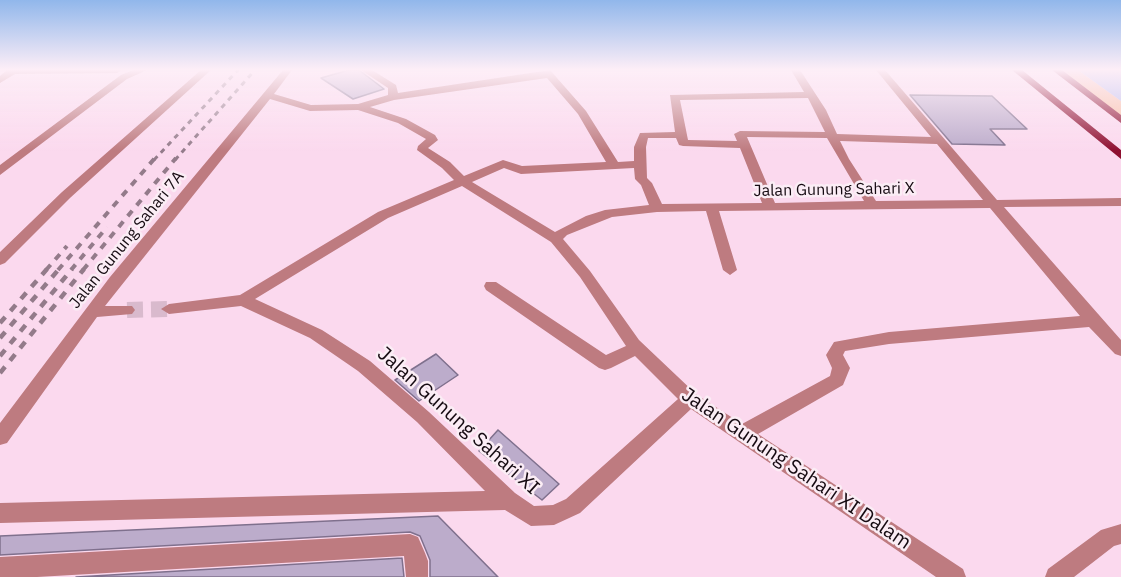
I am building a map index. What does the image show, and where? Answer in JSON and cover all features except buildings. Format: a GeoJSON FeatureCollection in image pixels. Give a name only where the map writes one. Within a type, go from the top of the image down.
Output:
{"type":"FeatureCollection","features":[{"type":"Feature","properties":{"kind":"main road"},"geometry":{"type":"LineString","coordinates":[[1049,97],[1121,156]]}},
{"type":"Feature","properties":{"kind":"main road"},"geometry":{"type":"LineString","coordinates":[[1091,97],[1121,120]]}},
{"type":"Feature","properties":{"kind":"street"},"geometry":{"type":"LineString","coordinates":[[0,171],[90,97]]}},
{"type":"Feature","properties":{"kind":"street"},"geometry":{"type":"LineString","coordinates":[[0,260],[66,195],[177,97]]}},
{"type":"Feature","properties":{"kind":"street","name":"Jalan Gunung Sahari 7A"},"geometry":{"type":"LineString","coordinates":[[0,436],[92,312],[266,97]]}},
{"type":"Feature","properties":{"kind":"street"},"geometry":{"type":"LineString","coordinates":[[274,97],[310,108],[359,107],[390,97]]}},
{"type":"Feature","properties":{"kind":"street"},"geometry":{"type":"LineString","coordinates":[[568,97],[582,113],[614,165]]}},
{"type":"Feature","properties":{"kind":"street"},"geometry":{"type":"LineString","coordinates":[[679,97],[674,97],[683,143],[744,145]]}},
{"type":"Feature","properties":{"kind":"street"},"geometry":{"type":"LineString","coordinates":[[811,97],[821,110],[831,136],[873,206]]}},
{"type":"Feature","properties":{"kind":"street"},"geometry":{"type":"LineString","coordinates":[[903,97],[1093,321],[1121,350]]}},
{"type":"Feature","properties":{"kind":"street","name":"Jalan Gunung Sahari XI Dalam"},"geometry":{"type":"LineString","coordinates":[[359,107],[402,121],[431,137],[432,140],[421,149],[446,165],[462,181],[556,239],[585,274],[637,348],[690,399],[955,577]]}},
{"type":"Feature","properties":{"kind":"street"},"geometry":{"type":"LineString","coordinates":[[770,207],[740,134],[940,141]]}},
{"type":"Feature","properties":{"kind":"street"},"geometry":{"type":"LineString","coordinates":[[657,208],[646,183],[641,179],[639,164],[642,136],[681,135]]}},
{"type":"Feature","properties":{"kind":"street"},"geometry":{"type":"LineString","coordinates":[[170,309],[243,300],[383,215],[505,163],[521,171],[639,164]]}},
{"type":"Feature","properties":{"kind":"street","name":"Jalan Gunung Sahari X"},"geometry":{"type":"LineString","coordinates":[[556,239],[562,232],[591,219],[620,212],[657,208],[1121,202]]}},
{"type":"Feature","properties":{"kind":"street"},"geometry":{"type":"LineString","coordinates":[[711,207],[730,270]]}},
{"type":"Feature","properties":{"kind":"street"},"geometry":{"type":"LineString","coordinates":[[491,286],[605,363],[637,348]]}},
{"type":"Feature","properties":{"kind":"street","name":"Jalan Gunung Sahari XI"},"geometry":{"type":"LineString","coordinates":[[243,300],[316,334],[364,366],[423,417],[508,500],[531,516],[554,515],[573,506],[690,399]]}},
{"type":"Feature","properties":{"kind":"street"},"geometry":{"type":"LineString","coordinates":[[92,312],[128,310]]}},
{"type":"Feature","properties":{"kind":"street"},"geometry":{"type":"LineString","coordinates":[[743,433],[837,380],[842,368],[834,355],[840,346],[889,338],[1093,321]]}},
{"type":"Feature","properties":{"kind":"street"},"geometry":{"type":"LineString","coordinates":[[0,513],[508,500]]}},
{"type":"Feature","properties":{"kind":"street"},"geometry":{"type":"LineString","coordinates":[[1056,577],[1109,537],[1121,534]]}},
{"type":"Feature","properties":{"kind":"street"},"geometry":{"type":"LineString","coordinates":[[0,568],[410,545],[417,561],[417,577]]}},
{"type":"Feature","properties":{"kind":"shaded area"},"geometry":{"type":"Polygon","coordinates":[[[1091,97],[1115,97],[1121,101],[1121,120],[1091,97]]]}},
{"type":"Feature","properties":{"kind":"tunnel"},"geometry":{"type":"LineString","coordinates":[[127,310],[169,309]]}},
{"type":"Feature","properties":{"kind":"railway"},"geometry":{"type":"LineString","coordinates":[[154,160],[213,97]]}},
{"type":"Feature","properties":{"kind":"railway"},"geometry":{"type":"LineString","coordinates":[[175,160],[231,97]]}},
{"type":"Feature","properties":{"kind":"railway"},"geometry":{"type":"LineString","coordinates":[[58,270],[155,158]]}},
{"type":"Feature","properties":{"kind":"railway"},"geometry":{"type":"LineString","coordinates":[[83,270],[176,158]]}},
{"type":"Feature","properties":{"kind":"railway"},"geometry":{"type":"LineString","coordinates":[[71,270],[107,227]]}},
{"type":"Feature","properties":{"kind":"railway"},"geometry":{"type":"LineString","coordinates":[[46,270],[67,246]]}},
{"type":"Feature","properties":{"kind":"railway"},"geometry":{"type":"LineString","coordinates":[[0,323],[47,269]]}},
{"type":"Feature","properties":{"kind":"railway"},"geometry":{"type":"LineString","coordinates":[[0,338],[59,269]]}},
{"type":"Feature","properties":{"kind":"railway"},"geometry":{"type":"LineString","coordinates":[[0,356],[72,269]]}},
{"type":"Feature","properties":{"kind":"railway"},"geometry":{"type":"LineString","coordinates":[[0,373],[84,269]]}}]}
